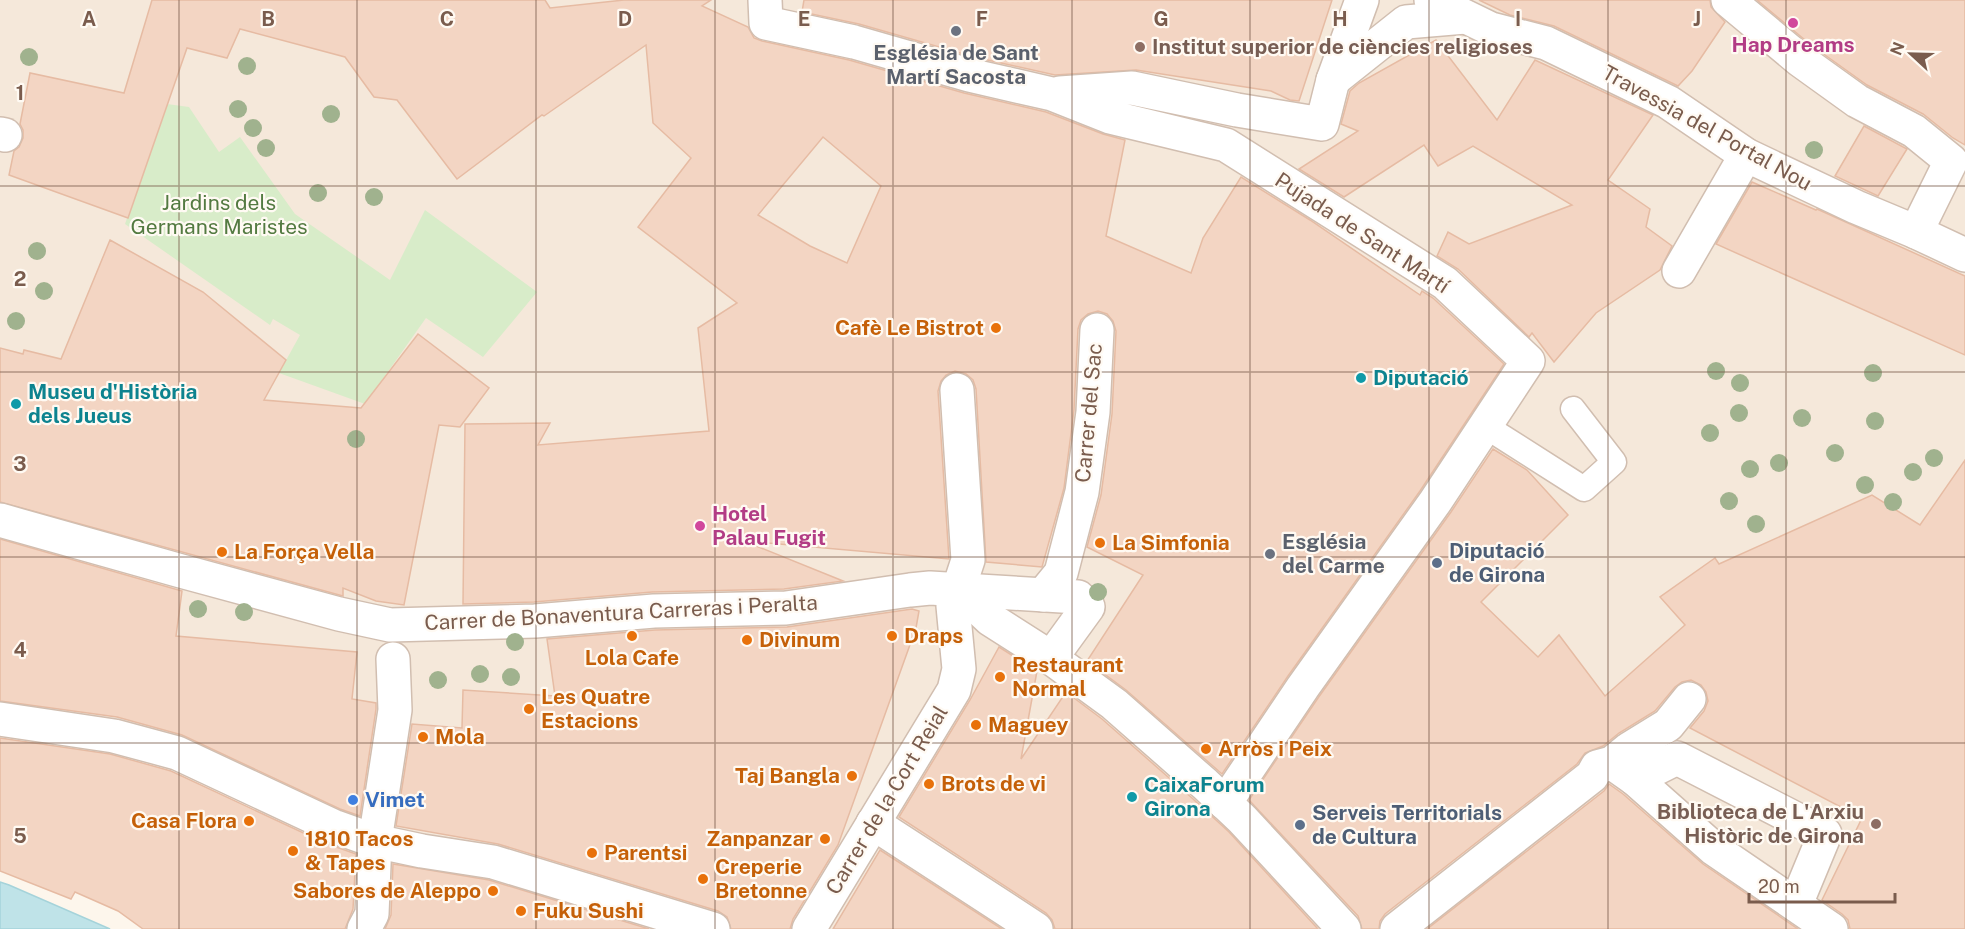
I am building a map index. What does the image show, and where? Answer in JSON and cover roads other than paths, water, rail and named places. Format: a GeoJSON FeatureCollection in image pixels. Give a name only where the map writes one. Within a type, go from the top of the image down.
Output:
{"type":"FeatureCollection","features":[{"type":"Feature","properties":{"kind":"street"},"geometry":{"type":"LineString","coordinates":[[1052,94],[1132,88],[1237,110],[1322,124],[1333,80],[1362,0]]}},
{"type":"Feature","properties":{"kind":"street","name":"Travessia del Portal Nou"},"geometry":{"type":"LineString","coordinates":[[1431,0],[1491,29],[1546,43],[1668,102],[1746,154],[1856,207],[1965,255]]}},
{"type":"Feature","properties":{"kind":"street"},"geometry":{"type":"LineString","coordinates":[[1728,0],[1800,60],[1857,101],[1914,130],[1951,161],[1916,232]]}},
{"type":"Feature","properties":{"kind":"street","name":"Pujada de Sant Martí"},"geometry":{"type":"LineString","coordinates":[[765,12],[854,42],[969,75],[1052,94],[1110,117],[1226,145],[1445,283],[1528,361],[1435,502],[1303,687],[1225,803]]}},
{"type":"Feature","properties":{"kind":"street"},"geometry":{"type":"LineString","coordinates":[[1333,80],[1406,22],[1467,17]]}},
{"type":"Feature","properties":{"kind":"street"},"geometry":{"type":"LineString","coordinates":[[1679,271],[1746,154]]}},
{"type":"Feature","properties":{"kind":"street","name":"Carrer del Sac"},"geometry":{"type":"LineString","coordinates":[[1043,595],[1061,573],[1082,492],[1093,412],[1097,330]]}},
{"type":"Feature","properties":{"kind":"street"},"geometry":{"type":"LineString","coordinates":[[957,390],[968,560],[953,606],[959,669]]}},
{"type":"Feature","properties":{"kind":"street"},"geometry":{"type":"LineString","coordinates":[[0,520],[339,614],[390,625]]}},
{"type":"Feature","properties":{"kind":"street"},"geometry":{"type":"LineString","coordinates":[[958,589],[990,619],[1051,658],[1114,704],[1225,803],[1344,929]]}},
{"type":"Feature","properties":{"kind":"street","name":"Carrer de Bonaventura Carreras i Peralta"},"geometry":{"type":"LineString","coordinates":[[390,625],[535,621],[654,611],[786,608],[910,590],[958,589],[1078,597],[1088,607],[1051,658]]}},
{"type":"Feature","properties":{"kind":"street"},"geometry":{"type":"LineString","coordinates":[[959,669],[976,647],[990,619]]}},
{"type":"Feature","properties":{"kind":"street"},"geometry":{"type":"LineString","coordinates":[[334,633],[364,637],[390,625]]}},
{"type":"Feature","properties":{"kind":"street"},"geometry":{"type":"LineString","coordinates":[[364,929],[372,914],[375,841],[395,710],[393,659]]}},
{"type":"Feature","properties":{"kind":"street","name":"Carrer de la Cort Reial"},"geometry":{"type":"LineString","coordinates":[[809,929],[954,690],[959,669]]}},
{"type":"Feature","properties":{"kind":"street"},"geometry":{"type":"LineString","coordinates":[[1623,771],[1629,749],[1668,725],[1689,699]]}},
{"type":"Feature","properties":{"kind":"street"},"geometry":{"type":"LineString","coordinates":[[0,719],[114,736],[177,753],[333,826],[375,841],[493,862],[713,929]]}},
{"type":"Feature","properties":{"kind":"street"},"geometry":{"type":"LineString","coordinates":[[1397,929],[1592,776],[1597,767],[1623,771],[1677,758],[1825,834],[1816,918],[1714,849],[1623,771]]}},
{"type":"Feature","properties":{"kind":"street"},"geometry":{"type":"LineString","coordinates":[[873,824],[1036,929]]}},
{"type":"Feature","properties":{"kind":"lane"},"geometry":{"type":"LineString","coordinates":[[1485,426],[1584,489],[1614,462],[1573,409]]}},
{"type":"Feature","properties":{"kind":"water"},"geometry":{"type":"Polygon","coordinates":[[[0,882],[9,885],[110,929],[0,929],[0,882]]]}},
{"type":"Feature","properties":{"kind":"place","name":"Hap Dreams"},"geometry":{"type":"Point","coordinates":[1793,23]}},
{"type":"Feature","properties":{"kind":"place","name":"Església de Sant Martí Sacosta"},"geometry":{"type":"Point","coordinates":[956,31]}},
{"type":"Feature","properties":{"kind":"place","name":"Institut superior de ciències religioses"},"geometry":{"type":"Point","coordinates":[1140,47]}},
{"type":"Feature","properties":{"kind":"place","name":"Cafè Le Bistrot"},"geometry":{"type":"Point","coordinates":[996,328]}},
{"type":"Feature","properties":{"kind":"place","name":"Diputació"},"geometry":{"type":"Point","coordinates":[1361,378]}},
{"type":"Feature","properties":{"kind":"place","name":"Museu d'Història dels Jueus"},"geometry":{"type":"Point","coordinates":[16,404]}},
{"type":"Feature","properties":{"kind":"place","name":"Hotel Palau Fugit"},"geometry":{"type":"Point","coordinates":[700,526]}},
{"type":"Feature","properties":{"kind":"place","name":"La Simfonia"},"geometry":{"type":"Point","coordinates":[1100,543]}},
{"type":"Feature","properties":{"kind":"place","name":"La Força Vella"},"geometry":{"type":"Point","coordinates":[222,552]}},
{"type":"Feature","properties":{"kind":"place","name":"Església del Carme"},"geometry":{"type":"Point","coordinates":[1270,554]}},
{"type":"Feature","properties":{"kind":"place","name":"Diputació de Girona"},"geometry":{"type":"Point","coordinates":[1437,563]}},
{"type":"Feature","properties":{"kind":"place","name":"Lola Cafe"},"geometry":{"type":"Point","coordinates":[632,636]}},
{"type":"Feature","properties":{"kind":"place","name":"Draps"},"geometry":{"type":"Point","coordinates":[892,636]}},
{"type":"Feature","properties":{"kind":"place","name":"Divinum"},"geometry":{"type":"Point","coordinates":[747,640]}},
{"type":"Feature","properties":{"kind":"place","name":"Restaurant Normal"},"geometry":{"type":"Point","coordinates":[1000,677]}},
{"type":"Feature","properties":{"kind":"place","name":"Les Quatre Estacions"},"geometry":{"type":"Point","coordinates":[529,709]}},
{"type":"Feature","properties":{"kind":"place","name":"Maguey"},"geometry":{"type":"Point","coordinates":[976,725]}},
{"type":"Feature","properties":{"kind":"place","name":"Mola"},"geometry":{"type":"Point","coordinates":[423,737]}},
{"type":"Feature","properties":{"kind":"place","name":"Arròs i Peix"},"geometry":{"type":"Point","coordinates":[1206,749]}},
{"type":"Feature","properties":{"kind":"place","name":"Taj Bangla"},"geometry":{"type":"Point","coordinates":[852,776]}},
{"type":"Feature","properties":{"kind":"place","name":"Brots de vi"},"geometry":{"type":"Point","coordinates":[929,784]}},
{"type":"Feature","properties":{"kind":"place","name":"CaixaForum Girona"},"geometry":{"type":"Point","coordinates":[1132,797]}},
{"type":"Feature","properties":{"kind":"place","name":"Vimet"},"geometry":{"type":"Point","coordinates":[353,800]}},
{"type":"Feature","properties":{"kind":"place","name":"Casa Flora"},"geometry":{"type":"Point","coordinates":[249,821]}},
{"type":"Feature","properties":{"kind":"place","name":"Biblioteca de L'Arxiu Històric de Girona"},"geometry":{"type":"Point","coordinates":[1876,824]}},
{"type":"Feature","properties":{"kind":"place","name":"Serveis Territorials de Cultura"},"geometry":{"type":"Point","coordinates":[1300,825]}},
{"type":"Feature","properties":{"kind":"place","name":"Zanpanzar"},"geometry":{"type":"Point","coordinates":[825,839]}},
{"type":"Feature","properties":{"kind":"place","name":"1810 Tacos & Tapes"},"geometry":{"type":"Point","coordinates":[293,851]}},
{"type":"Feature","properties":{"kind":"place","name":"Parentsi"},"geometry":{"type":"Point","coordinates":[592,853]}},
{"type":"Feature","properties":{"kind":"place","name":"Creperie Bretonne"},"geometry":{"type":"Point","coordinates":[703,879]}},
{"type":"Feature","properties":{"kind":"place","name":"Sabores de Aleppo"},"geometry":{"type":"Point","coordinates":[493,891]}},
{"type":"Feature","properties":{"kind":"place","name":"Fuku Sushi"},"geometry":{"type":"Point","coordinates":[521,911]}},
{"type":"Feature","properties":{"kind":"park label","name":"Jardins dels Germans Maristes"},"geometry":{"type":"Point","coordinates":[219,215]}}]}
